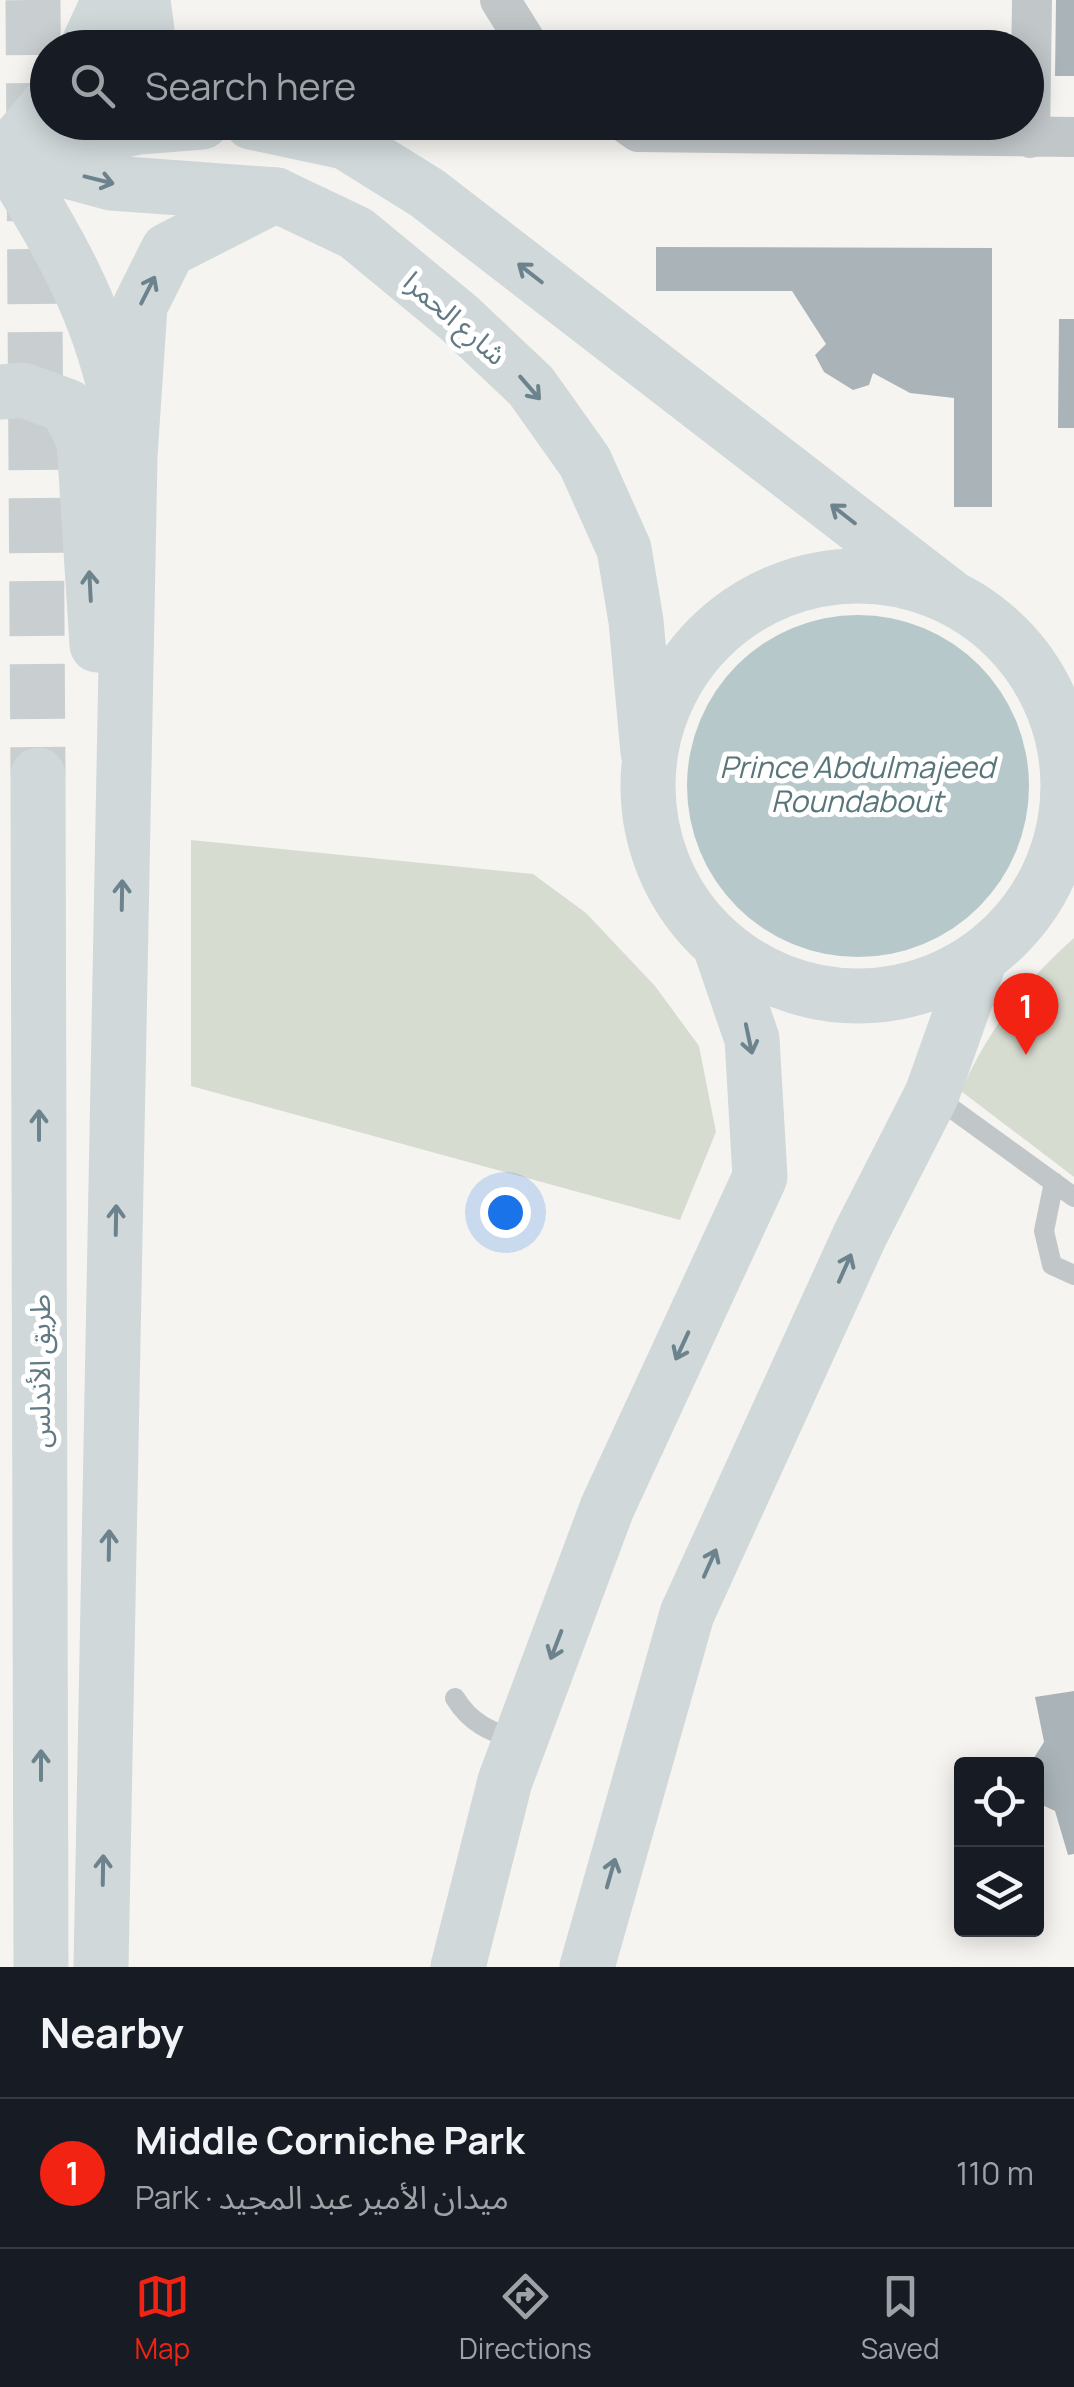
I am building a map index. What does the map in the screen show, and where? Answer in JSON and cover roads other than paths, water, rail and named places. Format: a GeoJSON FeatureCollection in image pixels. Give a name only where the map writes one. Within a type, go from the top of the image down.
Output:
{"type":"FeatureCollection","features":[{"type":"Feature","properties":{"kind":"main road"},"geometry":{"type":"LineString","coordinates":[[95,30],[109,0]]}},
{"type":"Feature","properties":{"kind":"main road"},"geometry":{"type":"LineString","coordinates":[[143,0],[147,30]]}},
{"type":"Feature","properties":{"kind":"main road"},"geometry":{"type":"LineString","coordinates":[[1,155],[30,124]]}},
{"type":"Feature","properties":{"kind":"main road"},"geometry":{"type":"LineString","coordinates":[[1,155],[75,140]]}},
{"type":"Feature","properties":{"kind":"main road"},"geometry":{"type":"LineString","coordinates":[[335,140],[426,193],[1006,636],[1074,658]]}},
{"type":"Feature","properties":{"kind":"main road"},"geometry":{"type":"LineString","coordinates":[[1,155],[61,246],[103,335],[130,456]]}},
{"type":"Feature","properties":{"kind":"main road","name":"شارع الحمرا"},"geometry":{"type":"LineString","coordinates":[[1,155],[112,184],[276,195],[356,233],[459,318],[531,386],[585,462],[624,550],[636,620],[648,752]]}},
{"type":"Feature","properties":{"kind":"main road"},"geometry":{"type":"LineString","coordinates":[[101,1967],[130,456],[140,306],[168,250],[276,195]]}},
{"type":"Feature","properties":{"kind":"main road"},"geometry":{"type":"LineString","coordinates":[[0,392],[23,390],[67,406],[84,441],[92,628],[125,749]]}},
{"type":"Feature","properties":{"kind":"main road"},"geometry":{"type":"LineString","coordinates":[[948,595],[885,576],[820,578],[758,599],[706,638],[668,690],[648,752],[646,806],[659,858],[684,906],[720,946],[759,972],[802,989],[848,997],[894,994],[924,986],[980,960],[1050,904],[1070,802],[1064,742],[1049,699],[1006,636]]}},
{"type":"Feature","properties":{"kind":"main road","name":"طريق الأندلس"},"geometry":{"type":"LineString","coordinates":[[38,775],[41,1967]]}},
{"type":"Feature","properties":{"kind":"main road"},"geometry":{"type":"LineString","coordinates":[[458,1967],[504,1781],[607,1508],[760,1177],[752,1039],[720,946]]}},
{"type":"Feature","properties":{"kind":"main road"},"geometry":{"type":"LineString","coordinates":[[587,1967],[687,1614],[860,1235],[932,1094],[980,960]]}},
{"type":"Feature","properties":{"kind":"street"},"geometry":{"type":"LineString","coordinates":[[500,0],[519,30]]}},
{"type":"Feature","properties":{"kind":"street"},"geometry":{"type":"LineString","coordinates":[[1032,0],[1032,30]]}},
{"type":"Feature","properties":{"kind":"street"},"geometry":{"type":"LineString","coordinates":[[1044,138],[1074,137]]}},
{"type":"Feature","properties":{"kind":"lane"},"geometry":{"type":"LineString","coordinates":[[932,1094],[1074,1196]]}},
{"type":"Feature","properties":{"kind":"lane"},"geometry":{"type":"LineString","coordinates":[[1054,1182],[1044,1231],[1052,1265],[1074,1275]]}},
{"type":"Feature","properties":{"kind":"lane"},"geometry":{"type":"LineString","coordinates":[[455,1698],[465,1714],[483,1728],[520,1742]]}},
{"type":"Feature","properties":{"kind":"water","name":"Prince Abdulmajeed Roundabout"},"geometry":{"type":"Polygon","coordinates":[[[858,615],[891,618],[923,628],[953,644],[979,665],[1000,691],[1016,721],[1026,753],[1026,819],[1016,851],[1000,881],[979,907],[953,928],[923,944],[891,954],[858,957],[825,954],[793,944],[763,928],[737,907],[716,881],[700,851],[690,819],[687,786],[690,753],[700,721],[716,691],[737,665],[763,644],[793,628],[825,618],[858,615]]]}},
{"type":"Feature","properties":{"kind":"tunnel"},"geometry":{"type":"LineString","coordinates":[[33,0],[33,30]]}},
{"type":"Feature","properties":{"kind":"tunnel"},"geometry":{"type":"LineString","coordinates":[[34,140],[38,775]]}},
{"type":"Feature","properties":{"kind":"place","name":"Middle Corniche Park"},"geometry":{"type":"Point","coordinates":[1026,1055]}}]}
